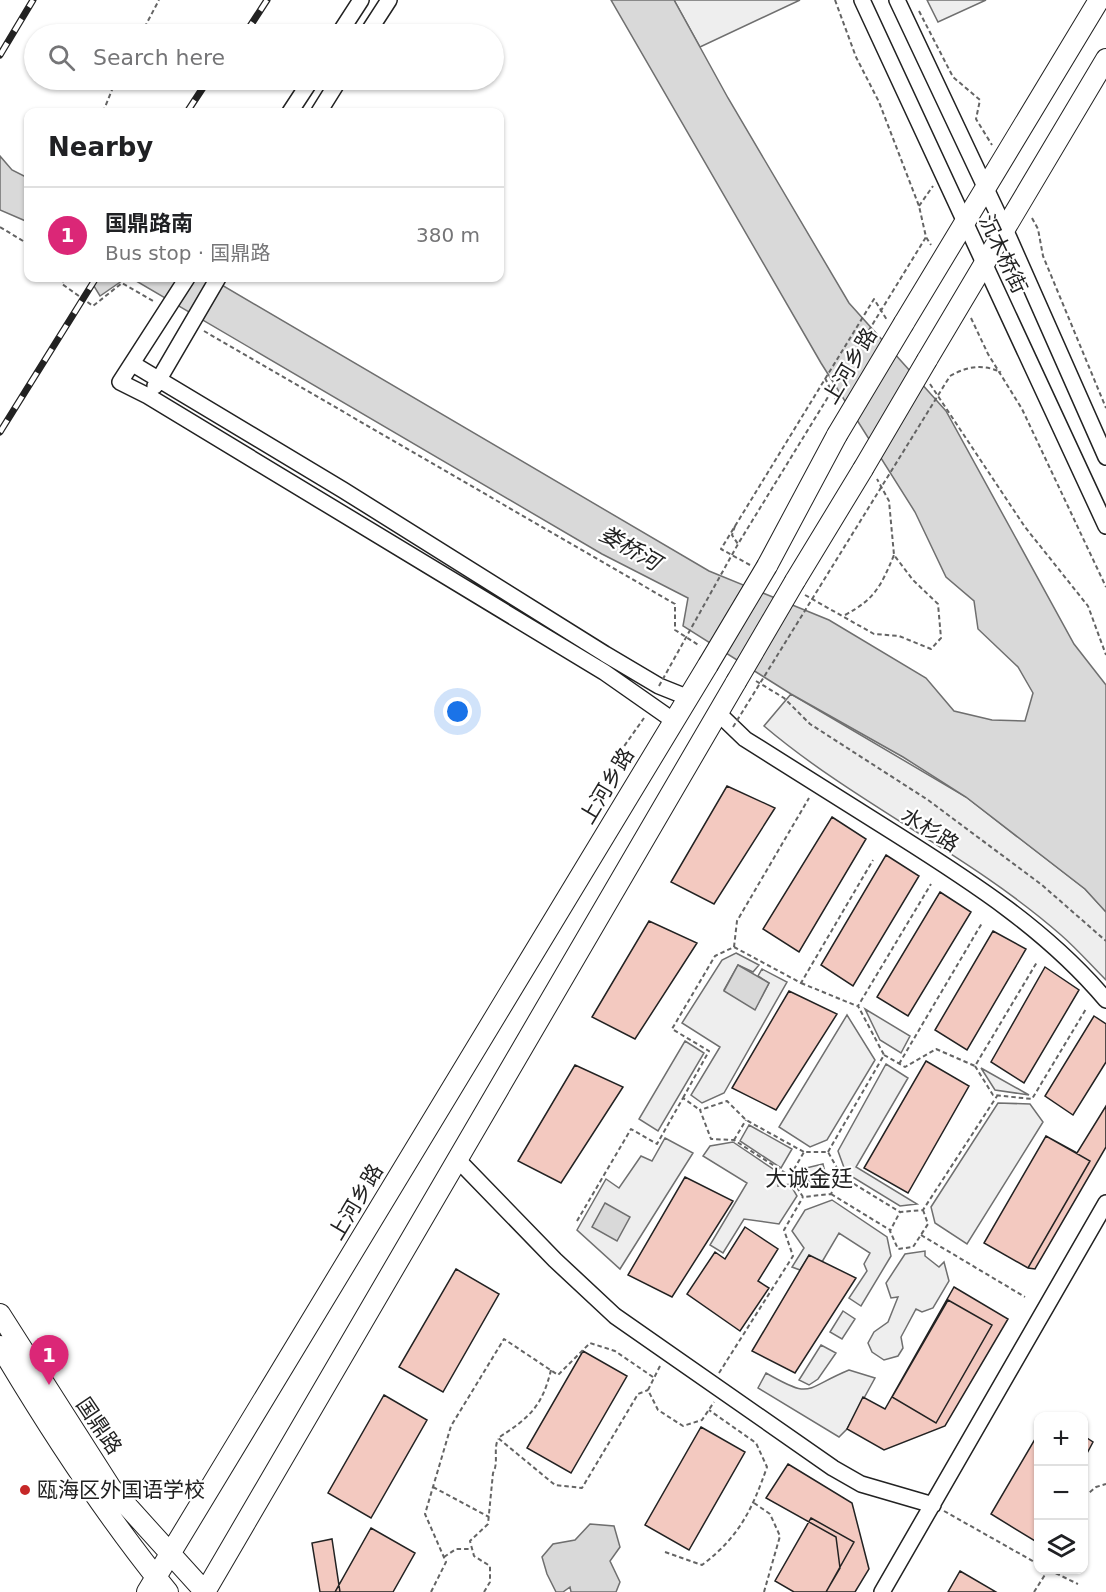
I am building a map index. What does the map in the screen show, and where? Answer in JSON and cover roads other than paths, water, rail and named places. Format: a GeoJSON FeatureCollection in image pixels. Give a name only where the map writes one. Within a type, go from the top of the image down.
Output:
{"type":"FeatureCollection","features":[{"type":"Feature","properties":{"kind":"main road","name":"上河乡路"},"geometry":{"type":"LineString","coordinates":[[157,1587],[170,1555],[689,698],[706,657],[837,435],[898,326],[965,222],[1099,0]]}},
{"type":"Feature","properties":{"kind":"main road"},"geometry":{"type":"LineString","coordinates":[[205,1592],[718,713],[745,681],[927,369],[984,265],[1106,59]]}},
{"type":"Feature","properties":{"kind":"main road","name":"国鼎路"},"geometry":{"type":"LineString","coordinates":[[0,1314],[111,1488],[205,1592]]}},
{"type":"Feature","properties":{"kind":"main road","name":"国鼎路"},"geometry":{"type":"LineString","coordinates":[[0,1346],[70,1459],[157,1587]]}},
{"type":"Feature","properties":{"kind":"street"},"geometry":{"type":"LineString","coordinates":[[345,24],[361,0]]}},
{"type":"Feature","properties":{"kind":"street"},"geometry":{"type":"LineString","coordinates":[[373,24],[389,0]]}},
{"type":"Feature","properties":{"kind":"street","name":"沉木桥街"},"geometry":{"type":"LineString","coordinates":[[861,0],[1106,526]]}},
{"type":"Feature","properties":{"kind":"street","name":"沉木桥街"},"geometry":{"type":"LineString","coordinates":[[897,0],[984,190],[1005,229],[1106,457]]}},
{"type":"Feature","properties":{"kind":"street"},"geometry":{"type":"LineString","coordinates":[[293,108],[304,90]]}},
{"type":"Feature","properties":{"kind":"street"},"geometry":{"type":"LineString","coordinates":[[322,108],[333,90]]}},
{"type":"Feature","properties":{"kind":"street"},"geometry":{"type":"LineString","coordinates":[[184,282],[120,382],[148,396],[604,672],[674,722]]}},
{"type":"Feature","properties":{"kind":"street"},"geometry":{"type":"LineString","coordinates":[[148,396],[160,380],[216,282]]}},
{"type":"Feature","properties":{"kind":"street"},"geometry":{"type":"LineString","coordinates":[[133,364],[343,490],[659,686],[689,698]]}},
{"type":"Feature","properties":{"kind":"street","name":"水杉路"},"geometry":{"type":"LineString","coordinates":[[718,713],[745,739],[1015,912],[1084,974],[1106,1000]]}},
{"type":"Feature","properties":{"kind":"street"},"geometry":{"type":"LineString","coordinates":[[457,1159],[555,1260],[610,1311],[796,1443],[861,1484],[933,1505]]}},
{"type":"Feature","properties":{"kind":"street"},"geometry":{"type":"LineString","coordinates":[[882,1592],[1106,1203]]}},
{"type":"Feature","properties":{"kind":"water","name":"娄桥河"},"geometry":{"type":"Polygon","coordinates":[[[611,0],[674,0],[728,98],[849,303],[946,411],[1074,644],[1106,685],[1106,912],[1085,889],[966,797],[903,757],[791,694],[683,626],[688,598],[602,554],[138,282],[217,282],[709,571],[829,620],[926,678],[954,711],[992,720],[1025,721],[1033,693],[1018,667],[978,629],[974,601],[946,577],[915,512],[821,363],[611,0]]]}},
{"type":"Feature","properties":{"kind":"water"},"geometry":{"type":"Polygon","coordinates":[[[0,156],[12,170],[24,176],[24,220],[0,210],[0,156]]]}},
{"type":"Feature","properties":{"kind":"water"},"geometry":{"type":"Polygon","coordinates":[[[91,282],[120,282],[100,296],[91,282]]]}},
{"type":"Feature","properties":{"kind":"water"},"geometry":{"type":"Polygon","coordinates":[[[738,965],[769,983],[755,1010],[724,991],[738,965]]]}},
{"type":"Feature","properties":{"kind":"water"},"geometry":{"type":"Polygon","coordinates":[[[605,1203],[630,1217],[617,1241],[592,1227],[605,1203]]]}},
{"type":"Feature","properties":{"kind":"water"},"geometry":{"type":"Polygon","coordinates":[[[590,1524],[614,1526],[620,1547],[610,1561],[620,1582],[616,1592],[571,1592],[570,1587],[563,1592],[556,1592],[542,1557],[553,1544],[575,1540],[590,1524]]]}},
{"type":"Feature","properties":{"kind":"railway"},"geometry":{"type":"LineString","coordinates":[[0,55],[33,0]]}},
{"type":"Feature","properties":{"kind":"railway"},"geometry":{"type":"LineString","coordinates":[[251,24],[267,0]]}},
{"type":"Feature","properties":{"kind":"railway"},"geometry":{"type":"LineString","coordinates":[[190,108],[201,90]]}},
{"type":"Feature","properties":{"kind":"railway"},"geometry":{"type":"LineString","coordinates":[[0,432],[94,282]]}},
{"type":"Feature","properties":{"kind":"place","name":"国鼎路南"},"geometry":{"type":"Point","coordinates":[49,1385]}},
{"type":"Feature","properties":{"kind":"place","name":"瓯海区外国语学校"},"geometry":{"type":"Point","coordinates":[25,1490]}},
{"type":"Feature","properties":{"kind":"district","name":"大诚金廷"},"geometry":{"type":"Point","coordinates":[809,1178]}}]}
